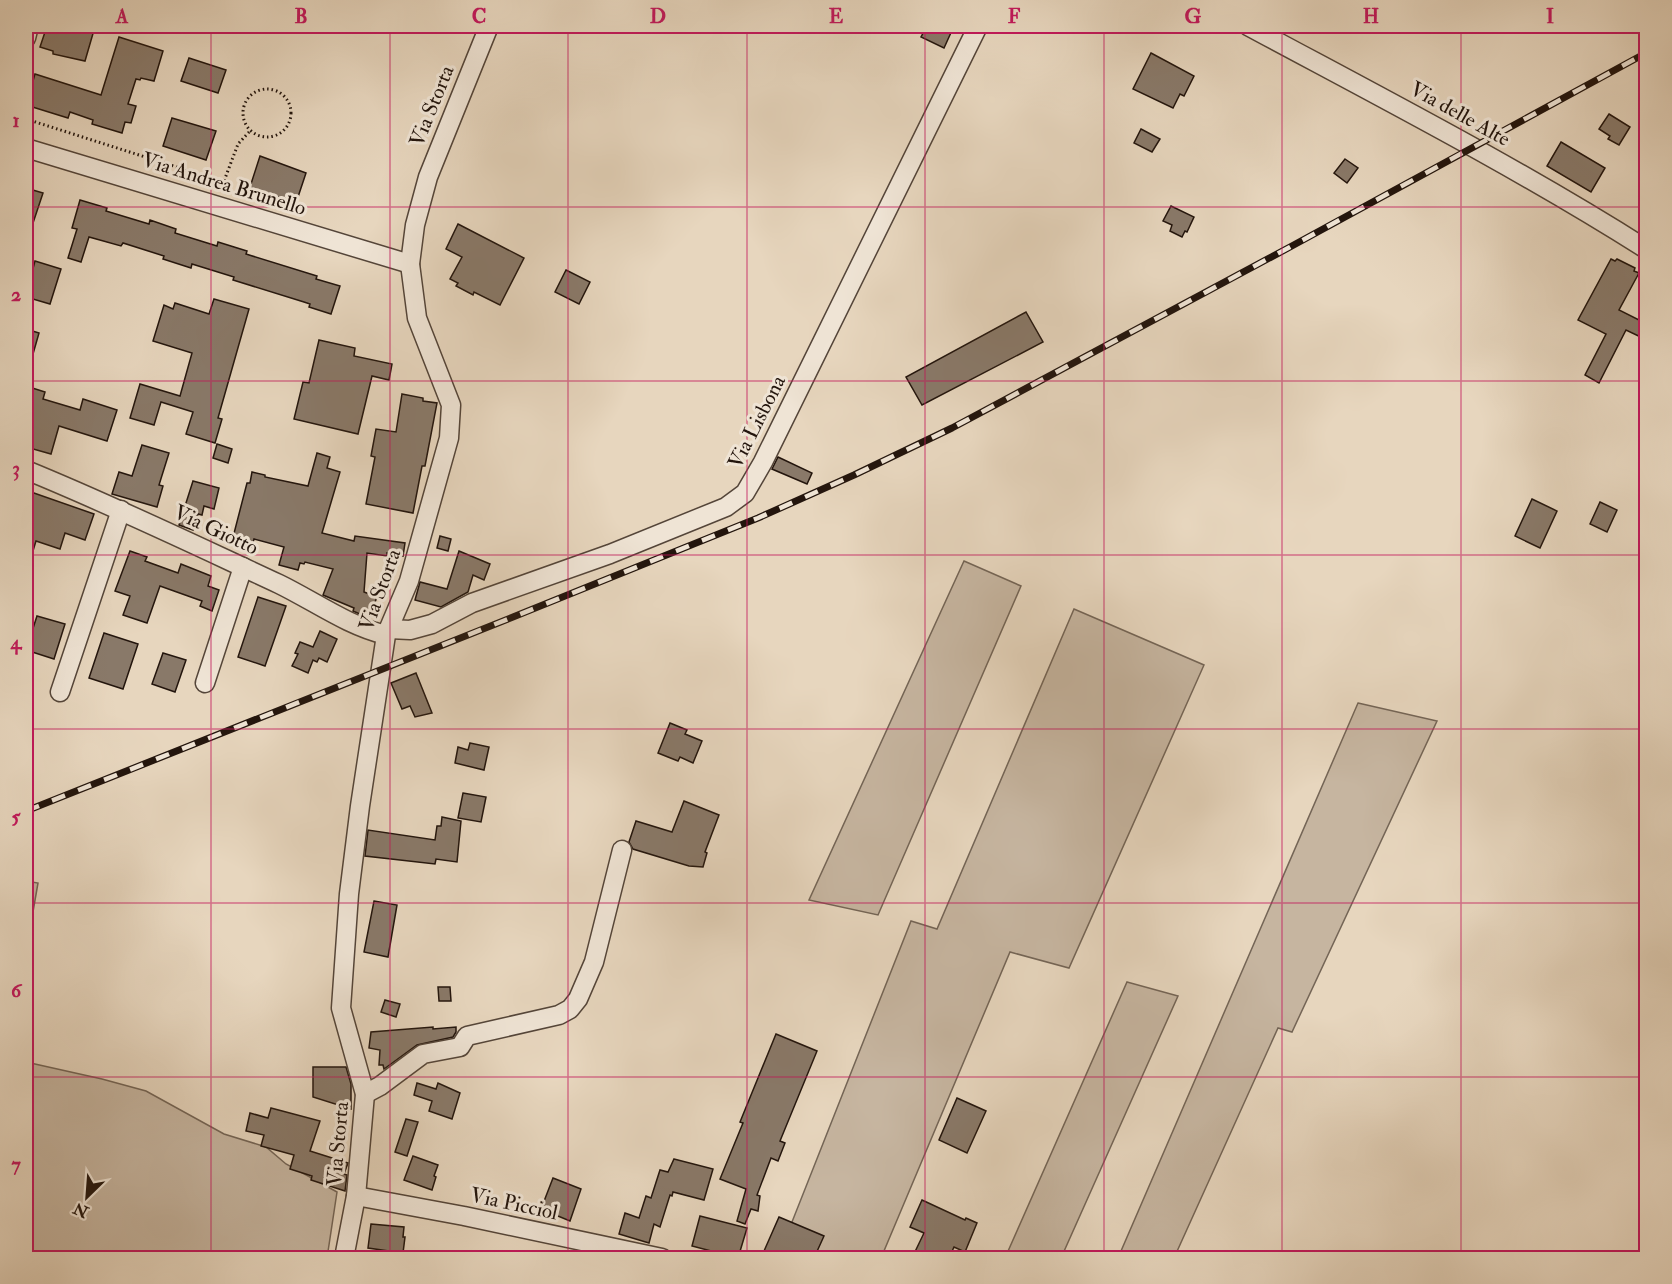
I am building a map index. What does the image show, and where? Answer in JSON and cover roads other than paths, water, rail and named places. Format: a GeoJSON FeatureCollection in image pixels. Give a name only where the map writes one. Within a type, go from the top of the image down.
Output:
{"type":"FeatureCollection","features":[{"type":"Feature","properties":{"kind":"street"},"geometry":{"type":"LineString","coordinates":[[26,38],[29,26]]}},
{"type":"Feature","properties":{"kind":"street","name":"Via Storta"},"geometry":{"type":"LineString","coordinates":[[344,1258],[356,1196],[365,1094],[341,1008],[359,817],[387,632],[409,581],[449,438],[451,405],[417,318],[411,264],[415,225],[428,177],[489,26]]}},
{"type":"Feature","properties":{"kind":"street","name":"Via Lisbona"},"geometry":{"type":"LineString","coordinates":[[387,632],[432,624],[472,603],[610,554],[726,507],[745,494],[805,378],[978,26]]}},
{"type":"Feature","properties":{"kind":"street","name":"Via delle Alte"},"geometry":{"type":"LineString","coordinates":[[1248,26],[1474,147],[1647,249]]}},
{"type":"Feature","properties":{"kind":"street","name":"Via Andrea Brunello"},"geometry":{"type":"LineString","coordinates":[[26,148],[411,264]]}},
{"type":"Feature","properties":{"kind":"street","name":"Via Giotto"},"geometry":{"type":"LineString","coordinates":[[26,470],[121,510],[243,567],[345,619],[387,632]]}},
{"type":"Feature","properties":{"kind":"street"},"geometry":{"type":"LineString","coordinates":[[60,692],[121,510]]}},
{"type":"Feature","properties":{"kind":"street"},"geometry":{"type":"LineString","coordinates":[[205,683],[243,567]]}},
{"type":"Feature","properties":{"kind":"street"},"geometry":{"type":"LineString","coordinates":[[365,1094],[380,1086],[423,1054],[460,1047],[467,1036],[559,1015],[570,1009],[578,999],[594,962],[622,850]]}},
{"type":"Feature","properties":{"kind":"street","name":"Via Picciol"},"geometry":{"type":"LineString","coordinates":[[356,1196],[464,1216],[662,1258]]}},
{"type":"Feature","properties":{"kind":"railway"},"geometry":{"type":"LineString","coordinates":[[26,811],[758,518],[854,475],[952,428],[1646,53]]}}]}
